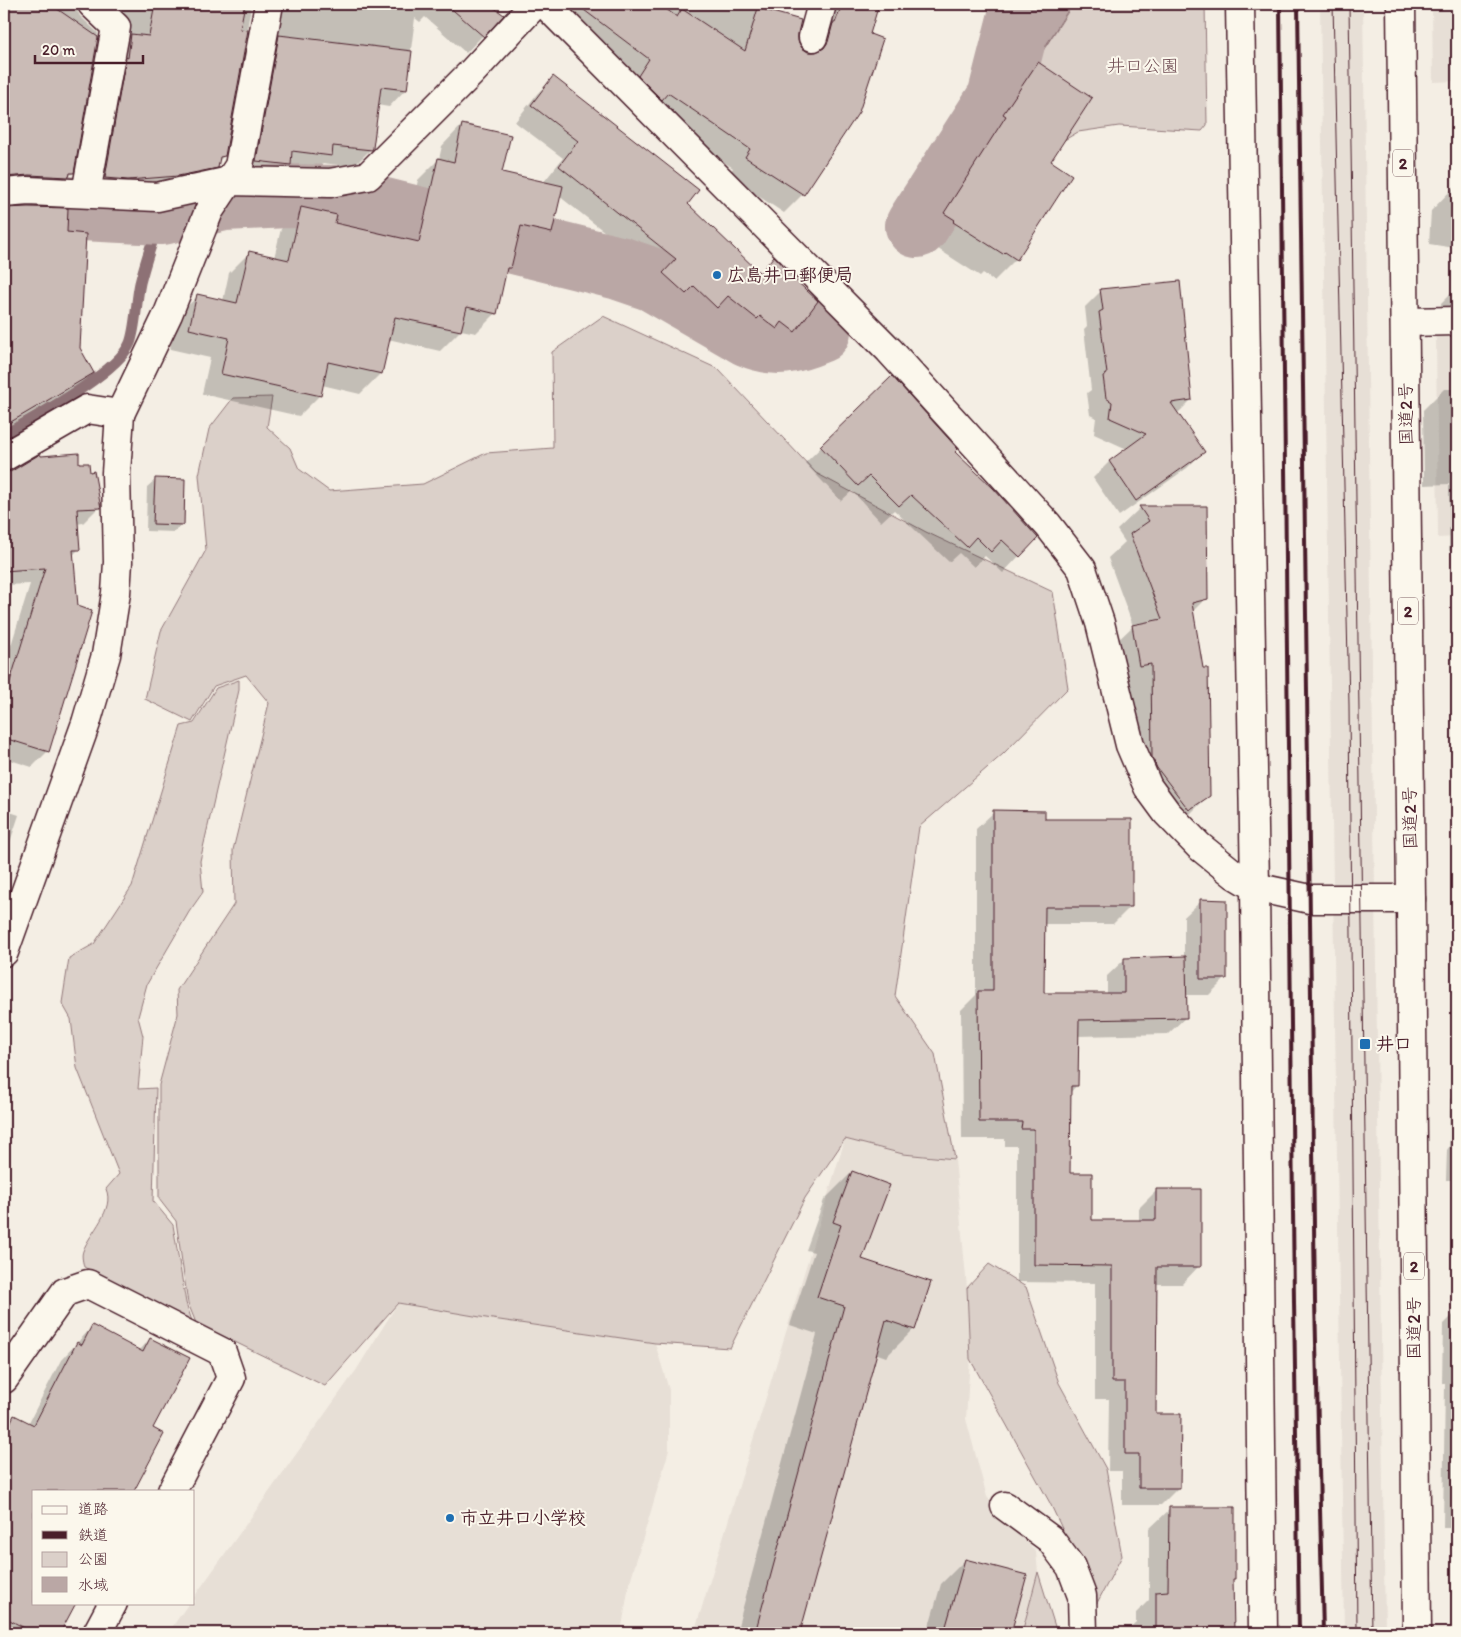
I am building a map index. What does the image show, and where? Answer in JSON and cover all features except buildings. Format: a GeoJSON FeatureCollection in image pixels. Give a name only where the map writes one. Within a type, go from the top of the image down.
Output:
{"type":"FeatureCollection","features":[{"type":"Feature","properties":{"kind":"main road"},"geometry":{"type":"LineString","coordinates":[[86,193],[116,27],[92,4]]}},
{"type":"Feature","properties":{"kind":"main road"},"geometry":{"type":"LineString","coordinates":[[4,952],[86,723],[106,655],[116,593],[118,562],[116,473],[120,414],[168,314],[209,211],[239,166],[269,4]]}},
{"type":"Feature","properties":{"kind":"main road"},"geometry":{"type":"LineString","coordinates":[[4,193],[28,191],[157,197],[227,185],[330,182],[368,176],[472,72],[535,4]]}},
{"type":"Feature","properties":{"kind":"main road"},"geometry":{"type":"LineString","coordinates":[[544,4],[889,350],[1048,525],[1082,569],[1100,622],[1130,745],[1148,787],[1167,813],[1199,846],[1235,875],[1255,887],[1310,899],[1411,899]]}},
{"type":"Feature","properties":{"kind":"main road"},"geometry":{"type":"LineString","coordinates":[[813,37],[822,4]]}},
{"type":"Feature","properties":{"kind":"main road"},"geometry":{"type":"LineString","coordinates":[[1240,4],[1255,887],[1262,1633]]}},
{"type":"Feature","properties":{"kind":"main road","name":"国道2号"},"geometry":{"type":"LineString","coordinates":[[1401,4],[1417,1633]]}},
{"type":"Feature","properties":{"kind":"main road"},"geometry":{"type":"LineString","coordinates":[[1405,322],[1457,321]]}},
{"type":"Feature","properties":{"kind":"main road"},"geometry":{"type":"LineString","coordinates":[[4,457],[87,409],[120,414]]}},
{"type":"Feature","properties":{"kind":"main road"},"geometry":{"type":"LineString","coordinates":[[4,1379],[65,1292],[88,1284],[222,1352],[231,1378],[173,1490]]}},
{"type":"Feature","properties":{"kind":"main road"},"geometry":{"type":"LineString","coordinates":[[1005,1506],[1050,1539],[1071,1567],[1082,1596],[1083,1633]]}},
{"type":"Feature","properties":{"kind":"main road"},"geometry":{"type":"LineString","coordinates":[[97,1633],[112,1604]]}},
{"type":"Feature","properties":{"kind":"shaded area"},"geometry":{"type":"Polygon","coordinates":[[[1320,4],[1363,4],[1385,1633],[1344,1633],[1320,4]]]}},
{"type":"Feature","properties":{"kind":"shaded area"},"geometry":{"type":"Polygon","coordinates":[[[1432,4],[1457,4],[1457,81],[1433,82],[1432,4]]]}},
{"type":"Feature","properties":{"kind":"shaded area"},"geometry":{"type":"Polygon","coordinates":[[[1436,332],[1457,332],[1457,537],[1438,538],[1436,332]]]}},
{"type":"Feature","properties":{"kind":"shaded area"},"geometry":{"type":"Polygon","coordinates":[[[845,1139],[903,1154],[955,1159],[967,1288],[970,1359],[966,1419],[987,1497],[1036,1552],[1038,1572],[1022,1633],[694,1633],[845,1139]]]}},
{"type":"Feature","properties":{"kind":"shaded area","name":"市立井口小学校"},"geometry":{"type":"Polygon","coordinates":[[[398,1303],[655,1343],[669,1390],[669,1450],[629,1585],[621,1633],[168,1633],[188,1604],[195,1604],[195,1596],[357,1369],[398,1303]]]}},
{"type":"Feature","properties":{"kind":"green space","name":"井口公園"},"geometry":{"type":"Polygon","coordinates":[[[1073,4],[1205,4],[1207,125],[1202,131],[1119,126],[1078,132],[1049,149],[1001,116],[1073,4]]]}},
{"type":"Feature","properties":{"kind":"green space"},"geometry":{"type":"Polygon","coordinates":[[[603,316],[718,369],[816,473],[926,532],[1053,592],[1068,688],[1003,754],[919,827],[895,996],[935,1054],[955,1159],[903,1154],[845,1139],[805,1198],[730,1348],[655,1343],[398,1303],[325,1386],[196,1323],[188,1303],[176,1221],[159,1199],[159,1085],[178,1014],[177,990],[234,904],[233,850],[269,703],[246,675],[214,686],[192,722],[145,699],[161,631],[206,550],[199,475],[209,429],[233,398],[272,397],[267,427],[290,448],[299,469],[329,491],[423,484],[486,453],[553,448],[552,352],[603,316]]]}},
{"type":"Feature","properties":{"kind":"green space"},"geometry":{"type":"Polygon","coordinates":[[[239,680],[239,690],[200,861],[203,892],[189,912],[147,984],[138,1017],[143,1036],[138,1089],[156,1088],[153,1201],[173,1225],[186,1303],[193,1324],[84,1267],[83,1251],[105,1213],[108,1197],[106,1189],[119,1174],[77,1068],[71,1019],[62,1003],[69,958],[94,944],[132,886],[181,726],[194,723],[216,688],[239,680]]]}},
{"type":"Feature","properties":{"kind":"green space"},"geometry":{"type":"Polygon","coordinates":[[[989,1264],[1026,1287],[1059,1383],[1106,1469],[1122,1556],[1097,1603],[1050,1503],[970,1359],[967,1288],[989,1264]]]}},
{"type":"Feature","properties":{"kind":"green space"},"geometry":{"type":"Polygon","coordinates":[[[1038,1572],[1057,1633],[1022,1633],[1038,1572]]]}},
{"type":"Feature","properties":{"kind":"water"},"geometry":{"type":"Polygon","coordinates":[[[995,4],[1072,4],[979,151],[957,139],[984,84],[995,4]]]}},
{"type":"Feature","properties":{"kind":"waterway"},"geometry":{"type":"LineString","coordinates":[[917,226],[999,98],[1023,4]]}},
{"type":"Feature","properties":{"kind":"waterway"},"geometry":{"type":"LineString","coordinates":[[4,207],[23,206],[162,213],[224,199],[287,196],[332,197],[619,268],[654,280],[759,339],[784,342],[819,331]]}},
{"type":"Feature","properties":{"kind":"waterway"},"geometry":{"type":"LineString","coordinates":[[4,435],[93,381],[122,355],[132,337],[140,283],[162,213]]}},
{"type":"Feature","properties":{"kind":"tram line"},"geometry":{"type":"LineString","coordinates":[[1333,4],[1349,705],[1357,1633]]}},
{"type":"Feature","properties":{"kind":"tram line"},"geometry":{"type":"LineString","coordinates":[[1349,4],[1372,1633]]}},
{"type":"Feature","properties":{"kind":"railway"},"geometry":{"type":"LineString","coordinates":[[1280,4],[1299,1633]]}},
{"type":"Feature","properties":{"kind":"railway"},"geometry":{"type":"LineString","coordinates":[[1298,4],[1315,1301],[1323,1633]]}},
{"type":"Feature","properties":{"kind":"place","name":"広島井口郵便局"},"geometry":{"type":"Point","coordinates":[717,275]}},
{"type":"Feature","properties":{"kind":"place","name":"井口"},"geometry":{"type":"Point","coordinates":[1365,1044]}},
{"type":"Feature","properties":{"kind":"place","name":"市立井口小学校"},"geometry":{"type":"Point","coordinates":[450,1518]}}]}
